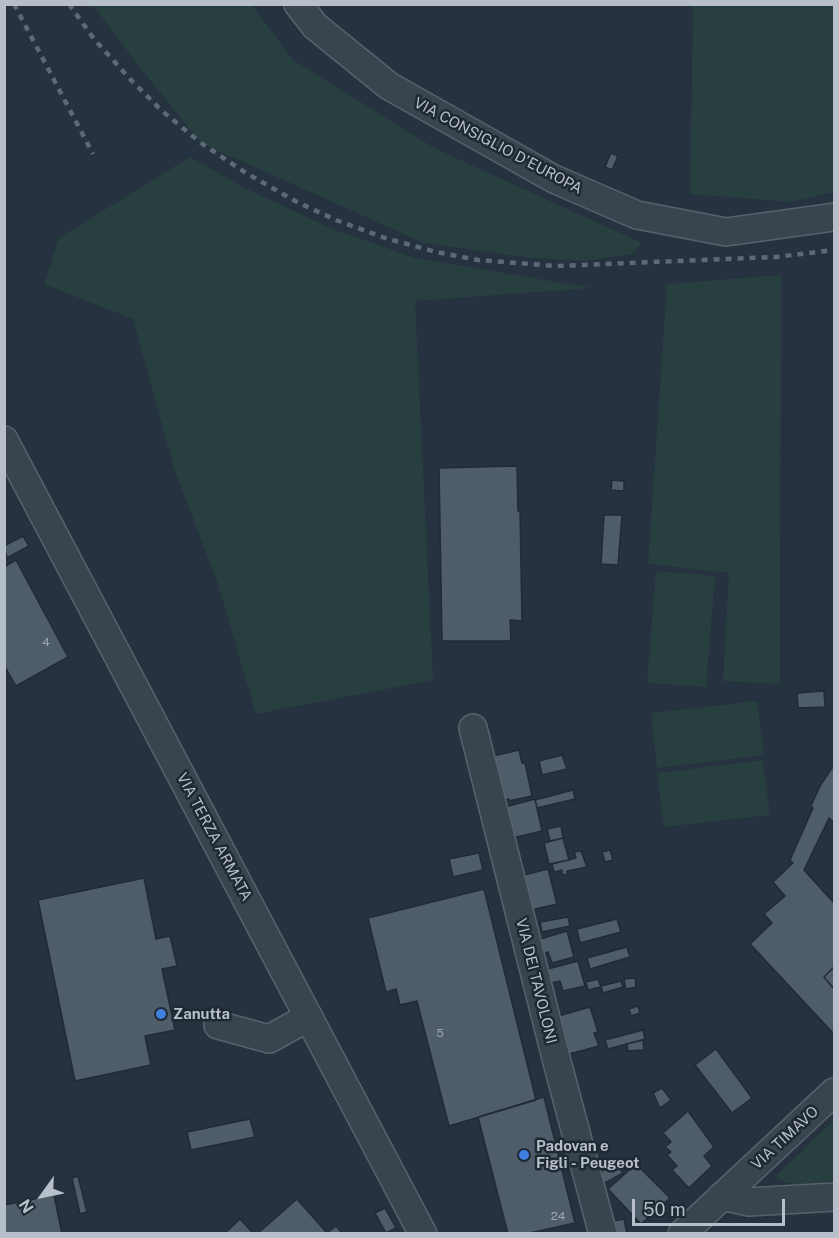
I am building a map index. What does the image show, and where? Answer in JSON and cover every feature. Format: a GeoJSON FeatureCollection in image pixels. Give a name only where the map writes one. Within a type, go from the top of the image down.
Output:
{"type":"FeatureCollection","features":[{"type":"Feature","properties":{"kind":"street","name":"VIA CONSIGLIO D'EUROPA"},"geometry":{"type":"LineString","coordinates":[[298,4],[315,26],[389,87],[554,179],[637,216],[726,232],[834,217]]}},
{"type":"Feature","properties":{"kind":"street","name":"VIA TERZA ARMATA"},"geometry":{"type":"LineString","coordinates":[[4,440],[423,1233]]}},
{"type":"Feature","properties":{"kind":"street","name":"VIA DEI TAVOLONI"},"geometry":{"type":"LineString","coordinates":[[473,728],[554,1051],[603,1233]]}},
{"type":"Feature","properties":{"kind":"street"},"geometry":{"type":"LineString","coordinates":[[218,1025],[270,1039],[309,1017]]}},
{"type":"Feature","properties":{"kind":"street","name":"VIA TIMAVO"},"geometry":{"type":"LineString","coordinates":[[682,1233],[834,1092]]}},
{"type":"Feature","properties":{"kind":"street"},"geometry":{"type":"LineString","coordinates":[[722,1196],[750,1202],[834,1197]]}},
{"type":"Feature","properties":{"kind":"green space"},"geometry":{"type":"Polygon","coordinates":[[[93,5],[252,5],[293,60],[436,149],[642,243],[632,254],[584,261],[523,257],[424,243],[201,143],[93,5]]]}},
{"type":"Feature","properties":{"kind":"green space"},"geometry":{"type":"Polygon","coordinates":[[[693,5],[834,5],[834,192],[791,202],[690,194],[693,5]]]}},
{"type":"Feature","properties":{"kind":"green space"},"geometry":{"type":"Polygon","coordinates":[[[190,157],[243,187],[330,228],[415,258],[592,288],[415,301],[433,680],[256,714],[218,584],[174,468],[133,319],[44,284],[59,238],[190,157]]]}},
{"type":"Feature","properties":{"kind":"green space"},"geometry":{"type":"Polygon","coordinates":[[[781,275],[780,684],[723,681],[729,573],[648,564],[667,284],[781,275]]]}},
{"type":"Feature","properties":{"kind":"green space"},"geometry":{"type":"Polygon","coordinates":[[[656,571],[715,576],[706,687],[647,683],[656,571]]]}},
{"type":"Feature","properties":{"kind":"green space"},"geometry":{"type":"Polygon","coordinates":[[[757,701],[764,755],[657,768],[651,713],[757,701]]]}},
{"type":"Feature","properties":{"kind":"green space"},"geometry":{"type":"Polygon","coordinates":[[[763,760],[770,815],[664,827],[657,773],[763,760]]]}},
{"type":"Feature","properties":{"kind":"green space"},"geometry":{"type":"Polygon","coordinates":[[[834,1120],[834,1181],[795,1184],[784,1182],[776,1176],[834,1120]]]}},
{"type":"Feature","properties":{"kind":"building"},"geometry":{"type":"Polygon","coordinates":[[[611,153],[618,156],[612,170],[605,167],[611,153]]]}},
{"type":"Feature","properties":{"kind":"building"},"geometry":{"type":"Polygon","coordinates":[[[517,466],[522,621],[510,620],[511,641],[442,641],[439,468],[517,466]]]}},
{"type":"Feature","properties":{"kind":"building"},"geometry":{"type":"Polygon","coordinates":[[[612,480],[624,481],[624,491],[611,490],[612,480]]]}},
{"type":"Feature","properties":{"kind":"building"},"geometry":{"type":"Polygon","coordinates":[[[604,515],[622,515],[618,565],[601,564],[604,515]]]}},
{"type":"Feature","properties":{"kind":"building"},"geometry":{"type":"Polygon","coordinates":[[[23,536],[29,546],[7,558],[4,546],[23,536]]]}},
{"type":"Feature","properties":{"kind":"building"},"geometry":{"type":"Polygon","coordinates":[[[16,560],[68,657],[16,686],[4,665],[4,567],[16,560]]]}},
{"type":"Feature","properties":{"kind":"building"},"geometry":{"type":"Polygon","coordinates":[[[824,691],[825,707],[798,708],[797,693],[824,691]]]}},
{"type":"Feature","properties":{"kind":"building"},"geometry":{"type":"Polygon","coordinates":[[[519,750],[522,763],[525,763],[532,796],[509,801],[509,799],[505,800],[493,756],[519,750]]]}},
{"type":"Feature","properties":{"kind":"building"},"geometry":{"type":"Polygon","coordinates":[[[562,755],[567,769],[542,775],[539,761],[562,755]]]}},
{"type":"Feature","properties":{"kind":"building"},"geometry":{"type":"Polygon","coordinates":[[[834,765],[834,822],[829,818],[804,870],[834,903],[834,967],[824,977],[834,989],[833,1033],[750,944],[772,923],[764,914],[785,896],[773,882],[793,863],[790,860],[813,808],[811,806],[820,786],[834,765]]]}},
{"type":"Feature","properties":{"kind":"building"},"geometry":{"type":"Polygon","coordinates":[[[573,790],[575,799],[537,808],[535,800],[573,790]]]}},
{"type":"Feature","properties":{"kind":"building"},"geometry":{"type":"Polygon","coordinates":[[[535,799],[542,831],[512,838],[505,807],[535,799]]]}},
{"type":"Feature","properties":{"kind":"building"},"geometry":{"type":"Polygon","coordinates":[[[561,826],[563,838],[550,841],[547,829],[561,826]]]}},
{"type":"Feature","properties":{"kind":"building"},"geometry":{"type":"Polygon","coordinates":[[[563,838],[569,860],[549,864],[544,843],[563,838]]]}},
{"type":"Feature","properties":{"kind":"building"},"geometry":{"type":"Polygon","coordinates":[[[610,850],[613,860],[605,862],[602,852],[610,850]]]}},
{"type":"Feature","properties":{"kind":"building"},"geometry":{"type":"Polygon","coordinates":[[[581,851],[587,867],[567,871],[568,874],[562,875],[562,870],[554,872],[552,864],[576,858],[574,852],[581,851]]]}},
{"type":"Feature","properties":{"kind":"building"},"geometry":{"type":"Polygon","coordinates":[[[479,853],[483,870],[453,877],[449,859],[479,853]]]}},
{"type":"Feature","properties":{"kind":"building"},"geometry":{"type":"Polygon","coordinates":[[[548,869],[557,904],[531,910],[520,876],[548,869]]]}},
{"type":"Feature","properties":{"kind":"building"},"geometry":{"type":"Polygon","coordinates":[[[144,878],[156,939],[170,936],[177,966],[162,969],[175,1030],[145,1036],[151,1065],[75,1081],[38,900],[144,878]]]}},
{"type":"Feature","properties":{"kind":"building"},"geometry":{"type":"Polygon","coordinates":[[[484,889],[536,1100],[449,1126],[417,1001],[400,1005],[396,989],[386,992],[368,918],[484,889]]]}},
{"type":"Feature","properties":{"kind":"building"},"geometry":{"type":"Polygon","coordinates":[[[568,917],[570,926],[542,932],[540,922],[568,917]]]}},
{"type":"Feature","properties":{"kind":"building"},"geometry":{"type":"Polygon","coordinates":[[[617,919],[621,932],[580,943],[577,929],[617,919]]]}},
{"type":"Feature","properties":{"kind":"building"},"geometry":{"type":"Polygon","coordinates":[[[567,931],[574,957],[552,963],[548,952],[540,954],[537,940],[567,931]]]}},
{"type":"Feature","properties":{"kind":"building"},"geometry":{"type":"Polygon","coordinates":[[[627,947],[630,957],[590,969],[587,958],[627,947]]]}},
{"type":"Feature","properties":{"kind":"building"},"geometry":{"type":"Polygon","coordinates":[[[578,961],[585,986],[563,991],[560,981],[547,984],[544,970],[578,961]]]}},
{"type":"Feature","properties":{"kind":"building"},"geometry":{"type":"Polygon","coordinates":[[[834,967],[834,989],[824,977],[834,967]]]}},
{"type":"Feature","properties":{"kind":"building"},"geometry":{"type":"Polygon","coordinates":[[[635,978],[636,987],[626,989],[624,979],[635,978]]]}},
{"type":"Feature","properties":{"kind":"building"},"geometry":{"type":"Polygon","coordinates":[[[598,979],[601,987],[588,990],[586,982],[598,979]]]}},
{"type":"Feature","properties":{"kind":"building"},"geometry":{"type":"Polygon","coordinates":[[[621,981],[623,987],[603,993],[601,986],[621,981]]]}},
{"type":"Feature","properties":{"kind":"building"},"geometry":{"type":"Polygon","coordinates":[[[638,1006],[640,1013],[631,1016],[629,1009],[638,1006]]]}},
{"type":"Feature","properties":{"kind":"building"},"geometry":{"type":"Polygon","coordinates":[[[590,1007],[598,1032],[594,1033],[599,1046],[569,1054],[555,1017],[590,1007]]]}},
{"type":"Feature","properties":{"kind":"building"},"geometry":{"type":"Polygon","coordinates":[[[643,1030],[645,1039],[608,1049],[605,1040],[643,1030]]]}},
{"type":"Feature","properties":{"kind":"building"},"geometry":{"type":"Polygon","coordinates":[[[643,1040],[644,1050],[628,1051],[627,1044],[643,1040]]]}},
{"type":"Feature","properties":{"kind":"building"},"geometry":{"type":"Polygon","coordinates":[[[716,1049],[752,1098],[732,1113],[695,1065],[716,1049]]]}},
{"type":"Feature","properties":{"kind":"building"},"geometry":{"type":"Polygon","coordinates":[[[662,1088],[671,1100],[660,1108],[653,1093],[662,1088]]]}},
{"type":"Feature","properties":{"kind":"building","name":"Padovan e Figli - Peugeot"},"geometry":{"type":"Polygon","coordinates":[[[544,1097],[575,1223],[525,1234],[508,1234],[478,1117],[544,1097]]]}},
{"type":"Feature","properties":{"kind":"building"},"geometry":{"type":"Polygon","coordinates":[[[688,1111],[714,1147],[704,1156],[712,1166],[689,1188],[672,1170],[677,1166],[667,1155],[671,1152],[665,1147],[671,1142],[663,1133],[688,1111]]]}},
{"type":"Feature","properties":{"kind":"building"},"geometry":{"type":"Polygon","coordinates":[[[250,1119],[255,1137],[191,1150],[187,1132],[250,1119]]]}},
{"type":"Feature","properties":{"kind":"building"},"geometry":{"type":"Polygon","coordinates":[[[616,1163],[623,1173],[603,1184],[598,1173],[616,1163]]]}},
{"type":"Feature","properties":{"kind":"building"},"geometry":{"type":"Polygon","coordinates":[[[636,1164],[670,1198],[641,1224],[608,1189],[636,1164]]]}},
{"type":"Feature","properties":{"kind":"building"},"geometry":{"type":"Polygon","coordinates":[[[78,1176],[87,1212],[80,1214],[72,1178],[78,1176]]]}},
{"type":"Feature","properties":{"kind":"building"},"geometry":{"type":"Polygon","coordinates":[[[54,1195],[62,1234],[4,1234],[4,1205],[54,1195]]]}},
{"type":"Feature","properties":{"kind":"building"},"geometry":{"type":"Polygon","coordinates":[[[297,1199],[327,1233],[336,1226],[343,1234],[257,1234],[297,1199]]]}},
{"type":"Feature","properties":{"kind":"building"},"geometry":{"type":"Polygon","coordinates":[[[385,1208],[396,1228],[386,1233],[375,1213],[385,1208]]]}},
{"type":"Feature","properties":{"kind":"building"},"geometry":{"type":"Polygon","coordinates":[[[240,1219],[254,1234],[224,1234],[240,1219]]]}},
{"type":"Feature","properties":{"kind":"building"},"geometry":{"type":"Polygon","coordinates":[[[624,1219],[627,1234],[611,1234],[609,1222],[624,1219]]]}},
{"type":"Feature","properties":{"kind":"railway"},"geometry":{"type":"LineString","coordinates":[[14,4],[93,154]]}},
{"type":"Feature","properties":{"kind":"railway"},"geometry":{"type":"LineString","coordinates":[[69,4],[94,39],[130,79],[161,110],[201,143],[246,173],[297,202],[336,220],[385,238],[436,252],[478,260],[556,266],[776,257],[834,250]]}},
{"type":"Feature","properties":{"kind":"place","name":"Zanutta"},"geometry":{"type":"Point","coordinates":[161,1014]}},
{"type":"Feature","properties":{"kind":"place","name":"Padovan e Figli - Peugeot"},"geometry":{"type":"Point","coordinates":[524,1155]}}]}
